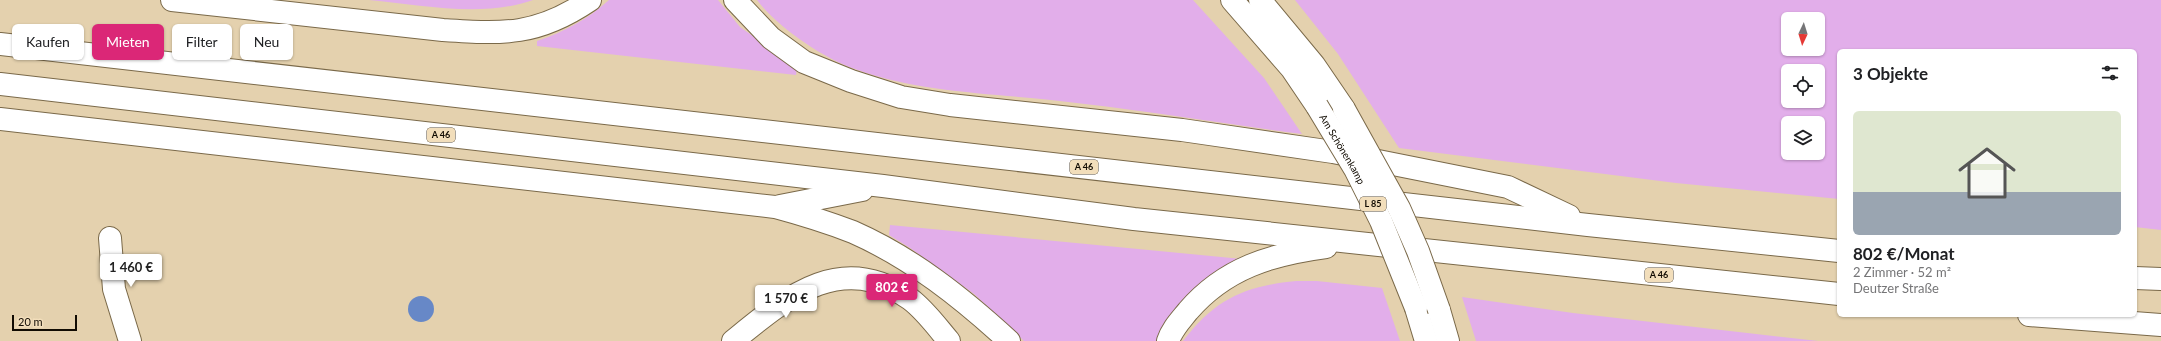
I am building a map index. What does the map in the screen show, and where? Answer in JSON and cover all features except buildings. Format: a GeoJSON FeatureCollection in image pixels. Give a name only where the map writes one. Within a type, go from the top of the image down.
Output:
{"type":"FeatureCollection","features":[{"type":"Feature","properties":{"kind":"main road"},"geometry":{"type":"LineString","coordinates":[[172,0],[487,33],[527,30],[568,14],[590,0]]}},
{"type":"Feature","properties":{"kind":"main road"},"geometry":{"type":"LineString","coordinates":[[735,0],[771,38],[804,62],[851,81],[901,97],[950,105],[1182,130],[1333,152],[1508,187],[1588,225]]}},
{"type":"Feature","properties":{"kind":"main road","name":"Am Schönenkamp"},"geometry":{"type":"LineString","coordinates":[[1232,0],[1292,69],[1317,106],[1355,169],[1378,215],[1416,308],[1426,341]]}},
{"type":"Feature","properties":{"kind":"main road","name":"L 85"},"geometry":{"type":"LineString","coordinates":[[1260,0],[1278,19],[1314,65],[1344,109],[1399,208],[1420,258],[1439,310],[1448,341]]}},
{"type":"Feature","properties":{"kind":"main road","name":"A 46"},"geometry":{"type":"LineString","coordinates":[[0,44],[1588,225],[1837,251]]}},
{"type":"Feature","properties":{"kind":"main road","name":"A 46"},"geometry":{"type":"LineString","coordinates":[[0,84],[883,186],[1134,219],[1355,244],[1837,294]]}},
{"type":"Feature","properties":{"kind":"main road"},"geometry":{"type":"LineString","coordinates":[[0,119],[775,207],[824,222],[853,233],[892,251],[933,277],[974,309],[1009,341]]}},
{"type":"Feature","properties":{"kind":"main road"},"geometry":{"type":"LineString","coordinates":[[775,207],[883,186]]}},
{"type":"Feature","properties":{"kind":"main road"},"geometry":{"type":"LineString","coordinates":[[110,238],[114,289],[130,341]]}},
{"type":"Feature","properties":{"kind":"main road"},"geometry":{"type":"LineString","coordinates":[[1168,341],[1172,331],[1196,302],[1222,280],[1240,269],[1266,259],[1319,248],[1355,244]]}},
{"type":"Feature","properties":{"kind":"main road"},"geometry":{"type":"LineString","coordinates":[[733,341],[778,304],[810,286],[830,280],[849,278],[868,280],[891,287],[916,305],[949,341]]}},
{"type":"Feature","properties":{"kind":"main road"},"geometry":{"type":"LineString","coordinates":[[2137,278],[2161,279]]}},
{"type":"Feature","properties":{"kind":"main road"},"geometry":{"type":"LineString","coordinates":[[2055,317],[2161,325]]}},
{"type":"Feature","properties":{"kind":"shaded area"},"geometry":{"type":"Polygon","coordinates":[[[369,0],[533,0],[493,8],[452,9],[369,0]]]}},
{"type":"Feature","properties":{"kind":"shaded area"},"geometry":{"type":"Polygon","coordinates":[[[609,0],[718,0],[740,27],[797,67],[796,75],[537,46],[537,41],[575,24],[593,13],[609,0]]]}},
{"type":"Feature","properties":{"kind":"shaded area"},"geometry":{"type":"Polygon","coordinates":[[[757,0],[1193,0],[1264,78],[1302,134],[1145,112],[903,83],[855,69],[829,57],[788,31],[776,21],[757,0]]]}},
{"type":"Feature","properties":{"kind":"shaded area"},"geometry":{"type":"Polygon","coordinates":[[[1295,0],[2161,0],[2161,230],[2137,227],[2137,49],[1837,49],[1837,199],[1676,183],[1399,148],[1338,54],[1295,0]]]}},
{"type":"Feature","properties":{"kind":"shaded area"},"geometry":{"type":"Polygon","coordinates":[[[890,225],[1242,259],[1159,341],[1024,341],[974,294],[910,248],[889,235],[890,225]]]}},
{"type":"Feature","properties":{"kind":"shaded area"},"geometry":{"type":"Polygon","coordinates":[[[1296,281],[1317,281],[1382,288],[1400,341],[1183,341],[1207,315],[1232,297],[1261,287],[1296,281]]]}},
{"type":"Feature","properties":{"kind":"shaded area"},"geometry":{"type":"Polygon","coordinates":[[[1462,297],[1573,313],[1818,341],[1476,341],[1462,297]]]}},
{"type":"Feature","properties":{"kind":"water"},"geometry":{"type":"Polygon","coordinates":[[[421,296],[430,300],[434,309],[430,318],[421,322],[412,318],[408,309],[412,300],[421,296]]]}}]}
